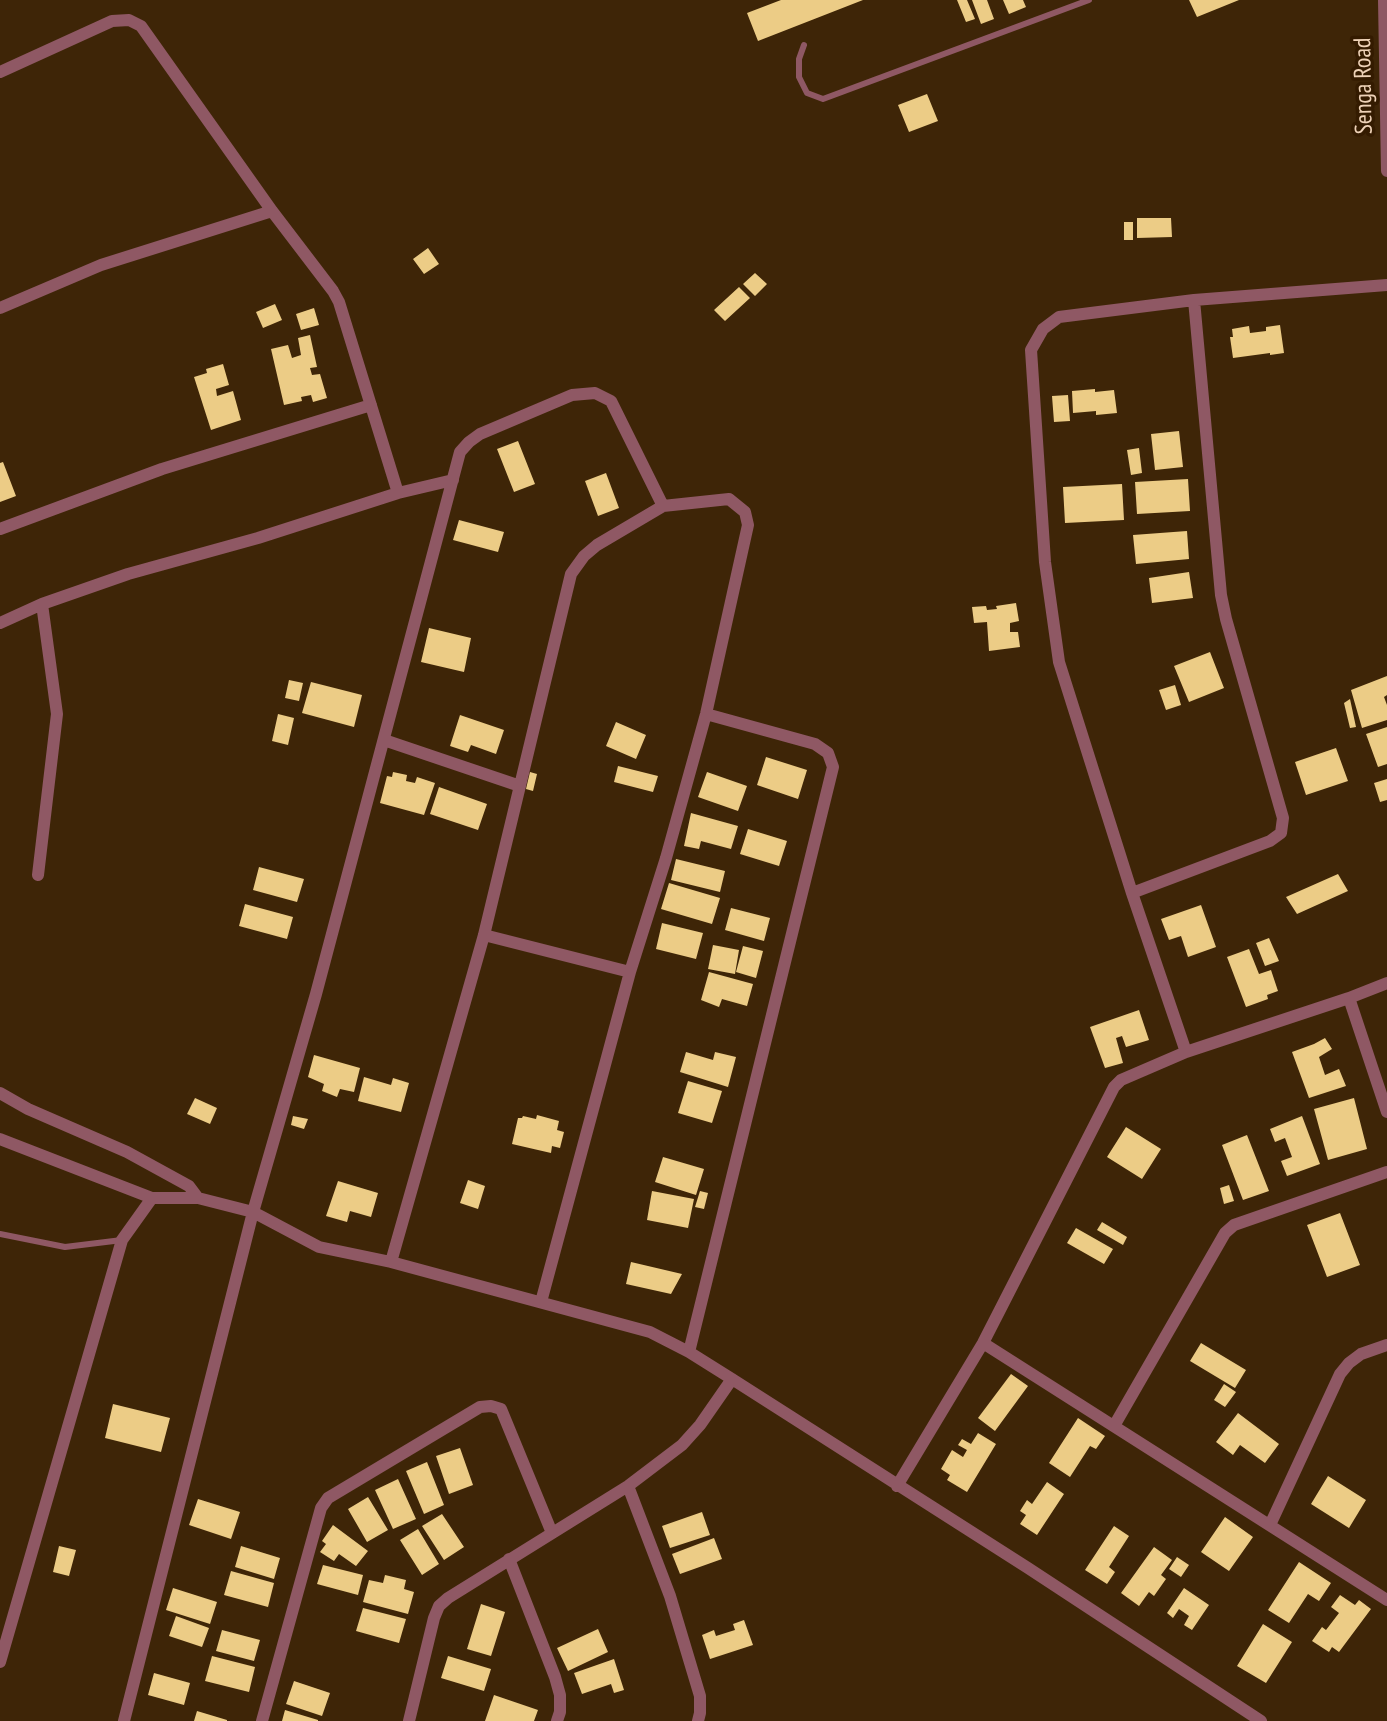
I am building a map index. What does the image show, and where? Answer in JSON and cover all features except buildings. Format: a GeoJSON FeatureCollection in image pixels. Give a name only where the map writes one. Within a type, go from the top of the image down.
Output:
{"type":"FeatureCollection","features":[{"type":"Feature","properties":{"kind":"street","name":"Senga Road"},"geometry":{"type":"LineString","coordinates":[[1384,0],[1387,171]]}},
{"type":"Feature","properties":{"kind":"street"},"geometry":{"type":"LineString","coordinates":[[0,72],[112,21],[129,20],[141,26],[272,211],[333,291],[339,302],[398,493]]}},
{"type":"Feature","properties":{"kind":"street"},"geometry":{"type":"LineString","coordinates":[[0,308],[101,265],[272,211]]}},
{"type":"Feature","properties":{"kind":"street"},"geometry":{"type":"LineString","coordinates":[[1186,1052],[1132,893],[1059,662],[1045,562],[1031,350],[1043,329],[1059,317],[1194,300],[1387,285]]}},
{"type":"Feature","properties":{"kind":"street"},"geometry":{"type":"LineString","coordinates":[[1132,893],[1270,841],[1281,833],[1283,818],[1221,595],[1194,300]]}},
{"type":"Feature","properties":{"kind":"street"},"geometry":{"type":"LineString","coordinates":[[124,1721],[253,1212],[316,994],[460,452],[480,435],[572,395],[595,393],[611,401],[663,506]]}},
{"type":"Feature","properties":{"kind":"street"},"geometry":{"type":"LineString","coordinates":[[0,529],[162,469],[371,405]]}},
{"type":"Feature","properties":{"kind":"street"},"geometry":{"type":"LineString","coordinates":[[0,623],[42,604],[128,574],[258,538],[398,493],[453,480]]}},
{"type":"Feature","properties":{"kind":"street"},"geometry":{"type":"LineString","coordinates":[[391,1262],[484,935],[571,574],[584,556],[597,545],[663,506],[729,499],[745,512],[748,525],[706,714],[666,858],[630,972],[541,1302]]}},
{"type":"Feature","properties":{"kind":"street"},"geometry":{"type":"LineString","coordinates":[[38,875],[57,714],[42,604]]}},
{"type":"Feature","properties":{"kind":"street"},"geometry":{"type":"LineString","coordinates":[[689,1352],[833,767],[828,753],[814,744],[706,714]]}},
{"type":"Feature","properties":{"kind":"street"},"geometry":{"type":"LineString","coordinates":[[384,740],[520,786]]}},
{"type":"Feature","properties":{"kind":"street"},"geometry":{"type":"LineString","coordinates":[[484,935],[630,972]]}},
{"type":"Feature","properties":{"kind":"street"},"geometry":{"type":"LineString","coordinates":[[897,1486],[983,1343],[1114,1087],[1121,1080],[1186,1052],[1387,983]]}},
{"type":"Feature","properties":{"kind":"street"},"geometry":{"type":"LineString","coordinates":[[1349,998],[1387,1112]]}},
{"type":"Feature","properties":{"kind":"street"},"geometry":{"type":"LineString","coordinates":[[0,1093],[27,1109],[127,1152],[189,1186],[198,1198]]}},
{"type":"Feature","properties":{"kind":"street"},"geometry":{"type":"LineString","coordinates":[[0,1139],[152,1198],[198,1198],[253,1212],[319,1247],[391,1262],[650,1332],[732,1379],[1261,1721]]}},
{"type":"Feature","properties":{"kind":"street"},"geometry":{"type":"LineString","coordinates":[[1114,1426],[1225,1233],[1234,1225],[1387,1172]]}},
{"type":"Feature","properties":{"kind":"street"},"geometry":{"type":"LineString","coordinates":[[0,1662],[122,1240],[152,1198]]}},
{"type":"Feature","properties":{"kind":"street"},"geometry":{"type":"LineString","coordinates":[[983,1343],[1387,1600]]}},
{"type":"Feature","properties":{"kind":"street"},"geometry":{"type":"LineString","coordinates":[[1270,1525],[1340,1374],[1361,1354],[1387,1345]]}},
{"type":"Feature","properties":{"kind":"street"},"geometry":{"type":"LineString","coordinates":[[409,1721],[439,1606],[509,1559],[628,1486],[682,1444],[700,1425],[732,1379]]}},
{"type":"Feature","properties":{"kind":"street"},"geometry":{"type":"LineString","coordinates":[[262,1721],[321,1508],[328,1498],[480,1407],[492,1406],[501,1409],[552,1532]]}},
{"type":"Feature","properties":{"kind":"street"},"geometry":{"type":"LineString","coordinates":[[628,1486],[670,1596],[700,1696],[698,1721]]}},
{"type":"Feature","properties":{"kind":"street"},"geometry":{"type":"LineString","coordinates":[[509,1559],[555,1677],[560,1712],[557,1721]]}},
{"type":"Feature","properties":{"kind":"lane"},"geometry":{"type":"LineString","coordinates":[[804,45],[799,59],[799,77],[807,93],[823,99],[1089,0]]}},
{"type":"Feature","properties":{"kind":"lane"},"geometry":{"type":"LineString","coordinates":[[0,1234],[65,1247],[122,1240]]}}]}
